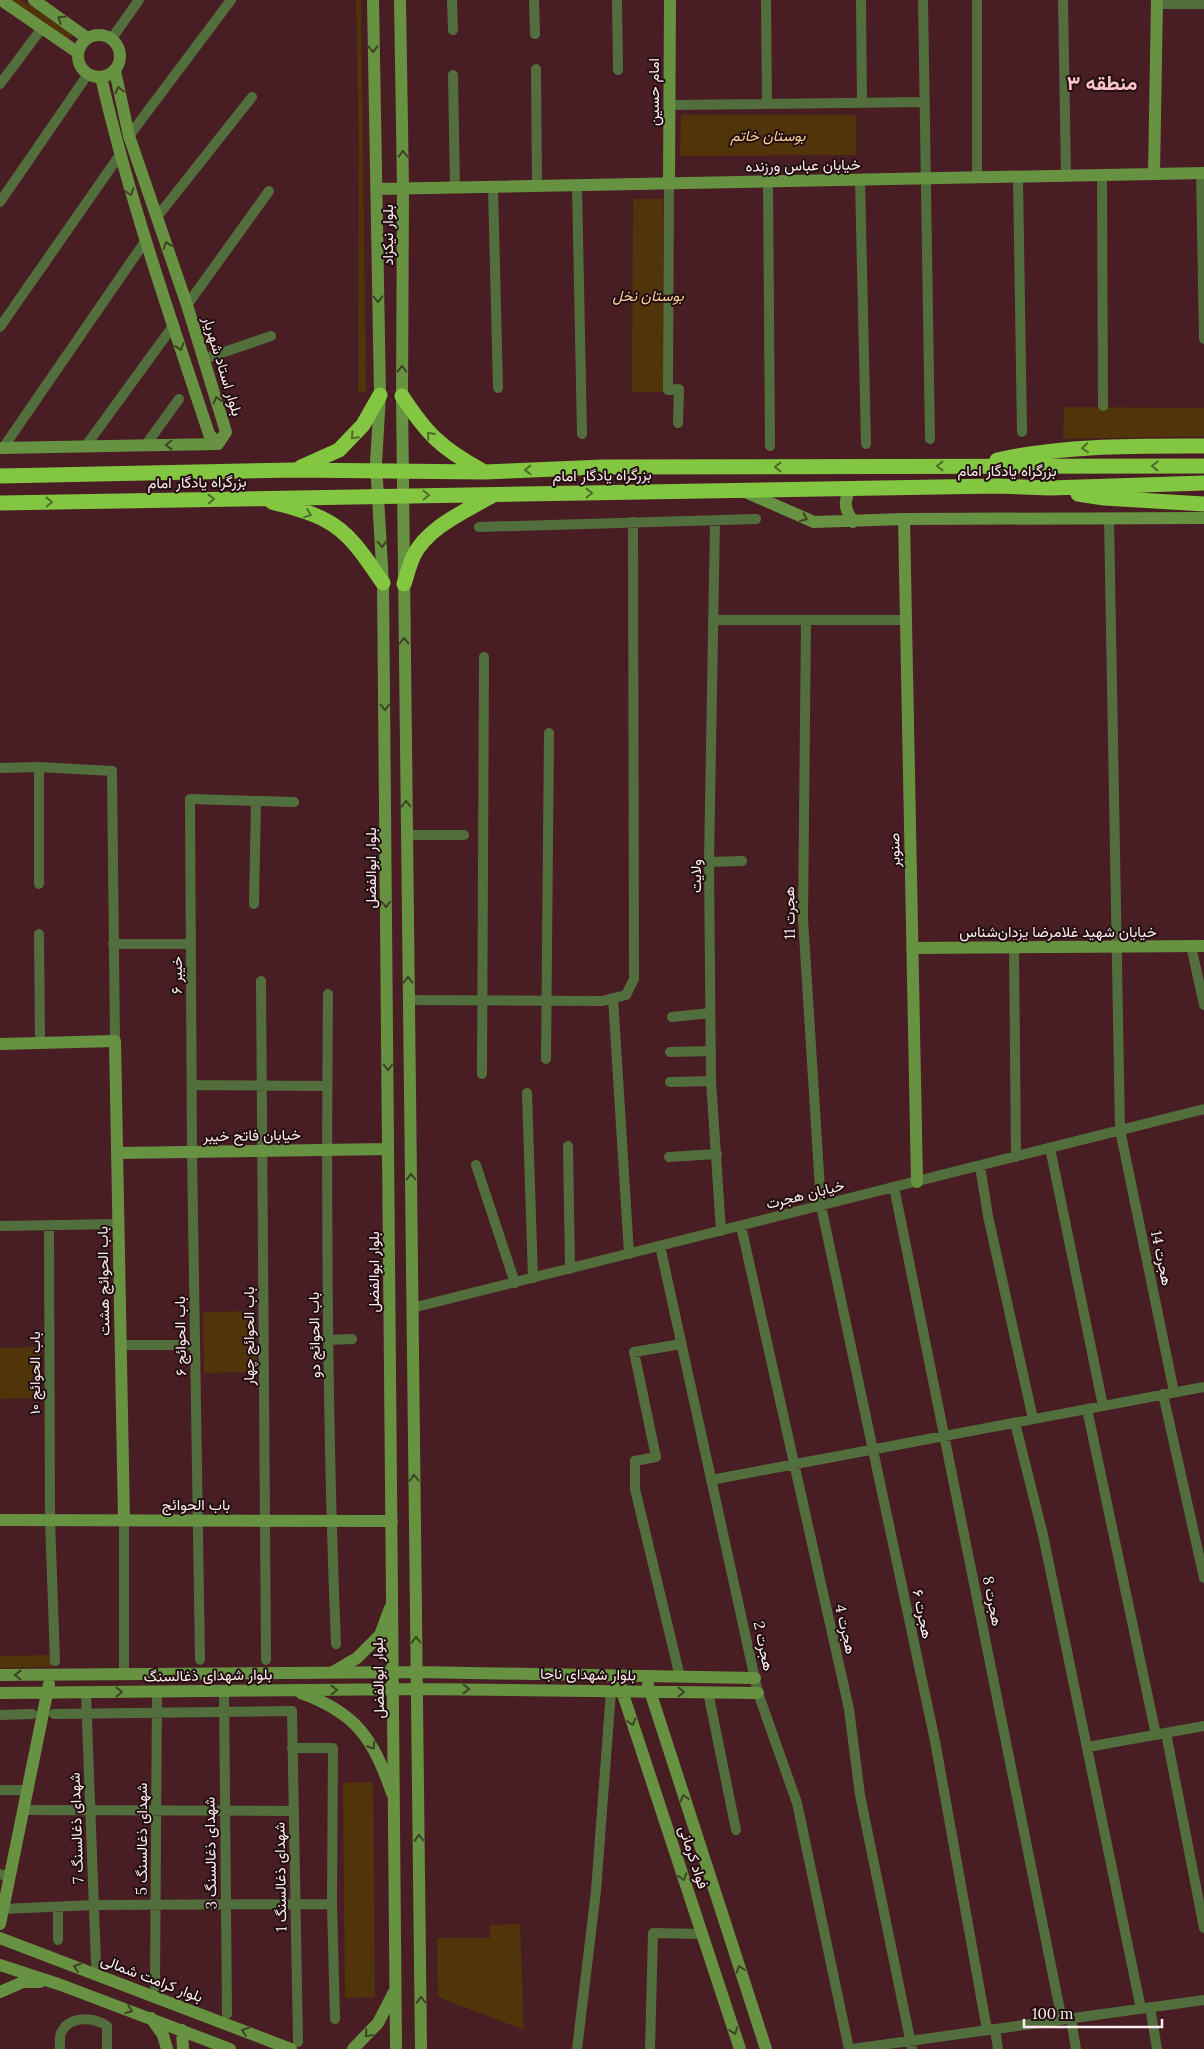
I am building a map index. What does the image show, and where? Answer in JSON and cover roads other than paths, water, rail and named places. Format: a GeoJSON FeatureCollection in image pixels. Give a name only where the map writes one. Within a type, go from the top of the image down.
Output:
{"type":"FeatureCollection","features":[{"type":"Feature","properties":{"kind":"highway"},"geometry":{"type":"LineString","coordinates":[[295,470],[339,450],[363,425],[380,395]]}},
{"type":"Feature","properties":{"kind":"highway"},"geometry":{"type":"LineString","coordinates":[[402,396],[422,426],[436,442],[484,472]]}},
{"type":"Feature","properties":{"kind":"highway"},"geometry":{"type":"LineString","coordinates":[[967,466],[1030,453],[1106,446],[1204,446]]}},
{"type":"Feature","properties":{"kind":"highway","name":"بزرگراه یادگار امام"},"geometry":{"type":"LineString","coordinates":[[2,475],[295,470],[484,472],[603,467],[1204,466]]}},
{"type":"Feature","properties":{"kind":"highway","name":"بزرگراه یادگار امام"},"geometry":{"type":"LineString","coordinates":[[0,503],[997,486],[1050,488],[1204,483]]}},
{"type":"Feature","properties":{"kind":"highway"},"geometry":{"type":"LineString","coordinates":[[1050,488],[1104,498],[1204,504]]}},
{"type":"Feature","properties":{"kind":"highway"},"geometry":{"type":"LineString","coordinates":[[404,584],[413,556],[435,530],[495,494]]}},
{"type":"Feature","properties":{"kind":"highway"},"geometry":{"type":"LineString","coordinates":[[262,498],[324,519],[338,528],[360,550],[383,583]]}},
{"type":"Feature","properties":{"kind":"street"},"geometry":{"type":"LineString","coordinates":[[2,0],[77,52]]}},
{"type":"Feature","properties":{"kind":"street"},"geometry":{"type":"LineString","coordinates":[[112,38],[139,0]]}},
{"type":"Feature","properties":{"kind":"street"},"geometry":{"type":"LineString","coordinates":[[129,136],[231,0]]}},
{"type":"Feature","properties":{"kind":"street","name":"بلوار نیکزاد"},"geometry":{"type":"LineString","coordinates":[[373,0],[380,395],[377,470],[380,496]]}},
{"type":"Feature","properties":{"kind":"street","name":"بلوار نیکزاد"},"geometry":{"type":"LineString","coordinates":[[400,0],[403,188],[403,496]]}},
{"type":"Feature","properties":{"kind":"street"},"geometry":{"type":"LineString","coordinates":[[452,0],[453,30]]}},
{"type":"Feature","properties":{"kind":"street"},"geometry":{"type":"LineString","coordinates":[[534,0],[535,34]]}},
{"type":"Feature","properties":{"kind":"street"},"geometry":{"type":"LineString","coordinates":[[617,0],[618,70]]}},
{"type":"Feature","properties":{"kind":"street","name":"امام حسین"},"geometry":{"type":"LineString","coordinates":[[669,184],[670,0]]}},
{"type":"Feature","properties":{"kind":"street"},"geometry":{"type":"LineString","coordinates":[[766,0],[767,104]]}},
{"type":"Feature","properties":{"kind":"street"},"geometry":{"type":"LineString","coordinates":[[861,0],[862,103]]}},
{"type":"Feature","properties":{"kind":"street"},"geometry":{"type":"LineString","coordinates":[[924,0],[930,439]]}},
{"type":"Feature","properties":{"kind":"street"},"geometry":{"type":"LineString","coordinates":[[977,0],[977,178]]}},
{"type":"Feature","properties":{"kind":"street"},"geometry":{"type":"LineString","coordinates":[[1063,0],[1066,176]]}},
{"type":"Feature","properties":{"kind":"street"},"geometry":{"type":"LineString","coordinates":[[39,1],[87,38]]}},
{"type":"Feature","properties":{"kind":"street"},"geometry":{"type":"LineString","coordinates":[[1154,174],[1157,2],[1204,4]]}},
{"type":"Feature","properties":{"kind":"street"},"geometry":{"type":"LineString","coordinates":[[0,84],[42,28]]}},
{"type":"Feature","properties":{"kind":"street"},"geometry":{"type":"LineString","coordinates":[[100,34],[112,38],[117,44],[120,57],[115,70],[101,77],[88,74],[79,64],[77,52],[87,38],[100,34]]}},
{"type":"Feature","properties":{"kind":"street"},"geometry":{"type":"LineString","coordinates":[[536,69],[537,186]]}},
{"type":"Feature","properties":{"kind":"street","name":"بلوار استاد شهریار"},"geometry":{"type":"LineString","coordinates":[[115,70],[129,136],[187,304],[226,432],[218,444]]}},
{"type":"Feature","properties":{"kind":"street"},"geometry":{"type":"LineString","coordinates":[[0,202],[88,74]]}},
{"type":"Feature","properties":{"kind":"street"},"geometry":{"type":"LineString","coordinates":[[453,75],[455,188]]}},
{"type":"Feature","properties":{"kind":"street"},"geometry":{"type":"LineString","coordinates":[[101,77],[119,156],[173,326],[209,434],[218,444]]}},
{"type":"Feature","properties":{"kind":"street"},"geometry":{"type":"LineString","coordinates":[[157,217],[252,97]]}},
{"type":"Feature","properties":{"kind":"street"},"geometry":{"type":"LineString","coordinates":[[670,104],[925,102]]}},
{"type":"Feature","properties":{"kind":"street"},"geometry":{"type":"LineString","coordinates":[[0,327],[119,156]]}},
{"type":"Feature","properties":{"kind":"street"},"geometry":{"type":"LineString","coordinates":[[1202,173],[1204,339]]}},
{"type":"Feature","properties":{"kind":"street","name":"خیابان عباس ورزنده"},"geometry":{"type":"LineString","coordinates":[[376,189],[1202,173]]}},
{"type":"Feature","properties":{"kind":"street"},"geometry":{"type":"LineString","coordinates":[[1102,175],[1103,406]]}},
{"type":"Feature","properties":{"kind":"street"},"geometry":{"type":"LineString","coordinates":[[1018,177],[1022,432]]}},
{"type":"Feature","properties":{"kind":"street"},"geometry":{"type":"LineString","coordinates":[[860,180],[866,444]]}},
{"type":"Feature","properties":{"kind":"street"},"geometry":{"type":"LineString","coordinates":[[768,182],[770,446]]}},
{"type":"Feature","properties":{"kind":"street"},"geometry":{"type":"LineString","coordinates":[[669,184],[668,390],[679,390],[678,423]]}},
{"type":"Feature","properties":{"kind":"street"},"geometry":{"type":"LineString","coordinates":[[577,185],[582,434]]}},
{"type":"Feature","properties":{"kind":"street"},"geometry":{"type":"LineString","coordinates":[[493,187],[498,388]]}},
{"type":"Feature","properties":{"kind":"street"},"geometry":{"type":"LineString","coordinates":[[187,304],[269,191]]}},
{"type":"Feature","properties":{"kind":"street"},"geometry":{"type":"LineString","coordinates":[[1,448],[146,240]]}},
{"type":"Feature","properties":{"kind":"street"},"geometry":{"type":"LineString","coordinates":[[84,447],[173,326]]}},
{"type":"Feature","properties":{"kind":"street"},"geometry":{"type":"LineString","coordinates":[[187,367],[204,359],[271,336]]}},
{"type":"Feature","properties":{"kind":"street"},"geometry":{"type":"LineString","coordinates":[[145,446],[179,399]]}},
{"type":"Feature","properties":{"kind":"street"},"geometry":{"type":"LineString","coordinates":[[1,448],[218,444]]}},
{"type":"Feature","properties":{"kind":"street"},"geometry":{"type":"LineString","coordinates":[[850,489],[845,499],[845,509],[853,522]]}},
{"type":"Feature","properties":{"kind":"street"},"geometry":{"type":"LineString","coordinates":[[743,491],[814,522],[904,519],[1204,518]]}},
{"type":"Feature","properties":{"kind":"street","name":"بلوار ابوالفضل"},"geometry":{"type":"LineString","coordinates":[[380,496],[383,583],[386,870],[397,1985],[396,2049]]}},
{"type":"Feature","properties":{"kind":"street"},"geometry":{"type":"LineString","coordinates":[[403,496],[421,2049]]}},
{"type":"Feature","properties":{"kind":"street"},"geometry":{"type":"LineString","coordinates":[[480,527],[756,518]]}},
{"type":"Feature","properties":{"kind":"street","name":"هجرت 14"},"geometry":{"type":"LineString","coordinates":[[1108,518],[1120,1130],[1174,1392]]}},
{"type":"Feature","properties":{"kind":"street","name":"صنوبر"},"geometry":{"type":"LineString","coordinates":[[904,519],[917,1182]]}},
{"type":"Feature","properties":{"kind":"street","name":"ولایت"},"geometry":{"type":"LineString","coordinates":[[715,520],[709,862],[710,1013],[711,1081],[721,1231]]}},
{"type":"Feature","properties":{"kind":"street"},"geometry":{"type":"LineString","coordinates":[[409,1000],[602,1001],[626,995],[634,980],[633,522]]}},
{"type":"Feature","properties":{"kind":"street"},"geometry":{"type":"LineString","coordinates":[[714,620],[905,620]]}},
{"type":"Feature","properties":{"kind":"street","name":"هجرت 11"},"geometry":{"type":"LineString","coordinates":[[806,620],[803,919],[821,1206]]}},
{"type":"Feature","properties":{"kind":"street"},"geometry":{"type":"LineString","coordinates":[[482,1074],[484,999],[484,657]]}},
{"type":"Feature","properties":{"kind":"street"},"geometry":{"type":"LineString","coordinates":[[546,1059],[549,733]]}},
{"type":"Feature","properties":{"kind":"street"},"geometry":{"type":"LineString","coordinates":[[39,767],[39,884]]}},
{"type":"Feature","properties":{"kind":"street"},"geometry":{"type":"LineString","coordinates":[[0,768],[39,767],[112,771],[115,1041],[0,1044]]}},
{"type":"Feature","properties":{"kind":"street","name":"خیبر ۶"},"geometry":{"type":"LineString","coordinates":[[192,1152],[190,799],[256,801]]}},
{"type":"Feature","properties":{"kind":"street"},"geometry":{"type":"LineString","coordinates":[[254,904],[256,801],[294,802]]}},
{"type":"Feature","properties":{"kind":"street"},"geometry":{"type":"LineString","coordinates":[[407,835],[464,834]]}},
{"type":"Feature","properties":{"kind":"street"},"geometry":{"type":"LineString","coordinates":[[709,862],[742,861]]}},
{"type":"Feature","properties":{"kind":"street"},"geometry":{"type":"LineString","coordinates":[[386,870],[407,870]]}},
{"type":"Feature","properties":{"kind":"street"},"geometry":{"type":"LineString","coordinates":[[40,934],[40,1043]]}},
{"type":"Feature","properties":{"kind":"street"},"geometry":{"type":"LineString","coordinates":[[113,944],[191,944]]}},
{"type":"Feature","properties":{"kind":"street"},"geometry":{"type":"LineString","coordinates":[[1191,946],[1204,1005]]}},
{"type":"Feature","properties":{"kind":"street","name":"خیابان شهید غلامرضا یزدان‌شناس"},"geometry":{"type":"LineString","coordinates":[[912,948],[1204,946]]}},
{"type":"Feature","properties":{"kind":"street"},"geometry":{"type":"LineString","coordinates":[[1014,948],[1016,1157]]}},
{"type":"Feature","properties":{"kind":"street","name":"باب الحوائج چهار"},"geometry":{"type":"LineString","coordinates":[[261,981],[266,1660]]}},
{"type":"Feature","properties":{"kind":"street","name":"باب الحوائج دو"},"geometry":{"type":"LineString","coordinates":[[328,994],[326,1150],[328,1340],[331,1521],[336,1644]]}},
{"type":"Feature","properties":{"kind":"street"},"geometry":{"type":"LineString","coordinates":[[613,998],[629,1254]]}},
{"type":"Feature","properties":{"kind":"street"},"geometry":{"type":"LineString","coordinates":[[672,1017],[710,1013]]}},
{"type":"Feature","properties":{"kind":"street","name":"باب الحوائج هشت"},"geometry":{"type":"LineString","coordinates":[[115,1041],[124,1520]]}},
{"type":"Feature","properties":{"kind":"street"},"geometry":{"type":"LineString","coordinates":[[670,1052],[712,1051]]}},
{"type":"Feature","properties":{"kind":"street"},"geometry":{"type":"LineString","coordinates":[[670,1082],[711,1081]]}},
{"type":"Feature","properties":{"kind":"street"},"geometry":{"type":"LineString","coordinates":[[192,1085],[327,1086]]}},
{"type":"Feature","properties":{"kind":"street"},"geometry":{"type":"LineString","coordinates":[[527,1093],[533,1278]]}},
{"type":"Feature","properties":{"kind":"street","name":"خیابان هجرت"},"geometry":{"type":"LineString","coordinates":[[412,1308],[1204,1109]]}},
{"type":"Feature","properties":{"kind":"street"},"geometry":{"type":"LineString","coordinates":[[568,1146],[570,1269]]}},
{"type":"Feature","properties":{"kind":"street"},"geometry":{"type":"LineString","coordinates":[[1050,1148],[1102,1406]]}},
{"type":"Feature","properties":{"kind":"street","name":"خیابان فاتح خیبر"},"geometry":{"type":"LineString","coordinates":[[117,1153],[388,1149]]}},
{"type":"Feature","properties":{"kind":"street","name":"باب الحوائج ۶"},"geometry":{"type":"LineString","coordinates":[[192,1152],[200,1660]]}},
{"type":"Feature","properties":{"kind":"street"},"geometry":{"type":"LineString","coordinates":[[669,1157],[717,1154]]}},
{"type":"Feature","properties":{"kind":"street"},"geometry":{"type":"LineString","coordinates":[[476,1165],[514,1283]]}},
{"type":"Feature","properties":{"kind":"street"},"geometry":{"type":"LineString","coordinates":[[980,1166],[988,1216],[1033,1419]]}},
{"type":"Feature","properties":{"kind":"street","name":"هجرت 8"},"geometry":{"type":"LineString","coordinates":[[894,1187],[1066,2019],[1076,2049]]}},
{"type":"Feature","properties":{"kind":"street","name":"هجرت ۶"},"geometry":{"type":"LineString","coordinates":[[821,1206],[935,1741],[991,2030],[998,2049]]}},
{"type":"Feature","properties":{"kind":"street"},"geometry":{"type":"LineString","coordinates":[[0,1226],[118,1224]]}},
{"type":"Feature","properties":{"kind":"street","name":"باب الحوائج ۱۰"},"geometry":{"type":"LineString","coordinates":[[49,1225],[50,1520],[55,1661]]}},
{"type":"Feature","properties":{"kind":"street","name":"هجرت 4"},"geometry":{"type":"LineString","coordinates":[[741,1226],[849,1709],[860,1796],[912,2045]]}},
{"type":"Feature","properties":{"kind":"street","name":"هجرت 2"},"geometry":{"type":"LineString","coordinates":[[660,1246],[758,1693],[797,1804],[851,2049]]}},
{"type":"Feature","properties":{"kind":"street"},"geometry":{"type":"LineString","coordinates":[[328,1340],[352,1339]]}},
{"type":"Feature","properties":{"kind":"street"},"geometry":{"type":"LineString","coordinates":[[680,1677],[635,1489],[635,1461],[656,1456],[634,1352],[681,1344]]}},
{"type":"Feature","properties":{"kind":"street"},"geometry":{"type":"LineString","coordinates":[[121,1345],[195,1345]]}},
{"type":"Feature","properties":{"kind":"street"},"geometry":{"type":"LineString","coordinates":[[711,1480],[1204,1386]]}},
{"type":"Feature","properties":{"kind":"street"},"geometry":{"type":"LineString","coordinates":[[1163,1394],[1204,1578]]}},
{"type":"Feature","properties":{"kind":"street"},"geometry":{"type":"LineString","coordinates":[[1087,1409],[1204,1928]]}},
{"type":"Feature","properties":{"kind":"street"},"geometry":{"type":"LineString","coordinates":[[1014,1423],[1043,1535],[1088,1747],[1146,2008],[1157,2049]]}},
{"type":"Feature","properties":{"kind":"street","name":"باب الحوائج"},"geometry":{"type":"LineString","coordinates":[[0,1520],[392,1521]]}},
{"type":"Feature","properties":{"kind":"street"},"geometry":{"type":"LineString","coordinates":[[124,1520],[124,1674]]}},
{"type":"Feature","properties":{"kind":"street"},"geometry":{"type":"LineString","coordinates":[[332,1673],[357,1658],[380,1635],[393,1600]]}},
{"type":"Feature","properties":{"kind":"street","name":"بلوار شهدای ذغالسنگ"},"geometry":{"type":"LineString","coordinates":[[0,1676],[417,1672]]}},
{"type":"Feature","properties":{"kind":"street","name":"بلوار شهدای ناجا"},"geometry":{"type":"LineString","coordinates":[[417,1672],[755,1678]]}},
{"type":"Feature","properties":{"kind":"street"},"geometry":{"type":"LineString","coordinates":[[0,1924],[5,1876],[24,1810],[49,1692],[50,1675]]}},
{"type":"Feature","properties":{"kind":"street","name":"فواد کرمانی"},"geometry":{"type":"LineString","coordinates":[[617,1676],[616,1691],[702,1934],[740,2049]]}},
{"type":"Feature","properties":{"kind":"street","name":"فواد کرمانی"},"geometry":{"type":"LineString","coordinates":[[645,1676],[766,2049]]}},
{"type":"Feature","properties":{"kind":"street","name":"بلوار شهدای ذغالسنگ"},"geometry":{"type":"LineString","coordinates":[[0,1693],[417,1689]]}},
{"type":"Feature","properties":{"kind":"street","name":"بلوار شهدای ناجا"},"geometry":{"type":"LineString","coordinates":[[417,1689],[758,1693]]}},
{"type":"Feature","properties":{"kind":"street"},"geometry":{"type":"LineString","coordinates":[[291,1690],[341,1711],[364,1733],[379,1757],[395,1803]]}},
{"type":"Feature","properties":{"kind":"street","name":"شهدای ذغالسنگ 5"},"geometry":{"type":"LineString","coordinates":[[155,1986],[157,1691]]}},
{"type":"Feature","properties":{"kind":"street","name":"شهدای ذغالسنگ 3"},"geometry":{"type":"LineString","coordinates":[[224,1691],[227,2014]]}},
{"type":"Feature","properties":{"kind":"street"},"geometry":{"type":"LineString","coordinates":[[577,2049],[596,1891],[616,1691]]}},
{"type":"Feature","properties":{"kind":"street","name":"شهدای ذغالسنگ 7"},"geometry":{"type":"LineString","coordinates":[[86,1692],[96,1964]]}},
{"type":"Feature","properties":{"kind":"street"},"geometry":{"type":"LineString","coordinates":[[708,1692],[736,1830]]}},
{"type":"Feature","properties":{"kind":"street","name":"شهدای ذغالسنگ 1"},"geometry":{"type":"LineString","coordinates":[[224,1712],[292,1711],[295,1904],[294,2046]]}},
{"type":"Feature","properties":{"kind":"street"},"geometry":{"type":"LineString","coordinates":[[54,1714],[224,1712]]}},
{"type":"Feature","properties":{"kind":"street"},"geometry":{"type":"LineString","coordinates":[[0,1715],[32,1714]]}},
{"type":"Feature","properties":{"kind":"street"},"geometry":{"type":"LineString","coordinates":[[1088,1747],[1204,1726]]}},
{"type":"Feature","properties":{"kind":"street"},"geometry":{"type":"LineString","coordinates":[[292,1748],[333,1748],[332,1904],[335,2019]]}},
{"type":"Feature","properties":{"kind":"street"},"geometry":{"type":"LineString","coordinates":[[0,1790],[28,1790]]}},
{"type":"Feature","properties":{"kind":"street"},"geometry":{"type":"LineString","coordinates":[[24,1810],[294,1811]]}},
{"type":"Feature","properties":{"kind":"street"},"geometry":{"type":"LineString","coordinates":[[3,1909],[94,1905],[226,1906],[332,1904]]}},
{"type":"Feature","properties":{"kind":"street"},"geometry":{"type":"LineString","coordinates":[[58,1907],[58,1940]]}},
{"type":"Feature","properties":{"kind":"street"},"geometry":{"type":"LineString","coordinates":[[650,2049],[653,1933],[702,1934]]}},
{"type":"Feature","properties":{"kind":"street","name":"بلوار کرامت شمالی"},"geometry":{"type":"LineString","coordinates":[[0,1938],[294,2046]]}},
{"type":"Feature","properties":{"kind":"street"},"geometry":{"type":"LineString","coordinates":[[0,1965],[61,1985],[230,2049]]}},
{"type":"Feature","properties":{"kind":"street"},"geometry":{"type":"LineString","coordinates":[[0,1992],[23,1982],[61,1985]]}},
{"type":"Feature","properties":{"kind":"street"},"geometry":{"type":"LineString","coordinates":[[353,2049],[378,2023],[397,1985]]}},
{"type":"Feature","properties":{"kind":"street"},"geometry":{"type":"LineString","coordinates":[[851,2049],[912,2045],[991,2030],[1204,2000]]}},
{"type":"Feature","properties":{"kind":"street"},"geometry":{"type":"LineString","coordinates":[[60,2049],[60,2033],[67,2025],[87,2018],[98,2020],[107,2026],[107,2049]]}},
{"type":"Feature","properties":{"kind":"street"},"geometry":{"type":"LineString","coordinates":[[151,2018],[163,2035],[167,2049]]}},
{"type":"Feature","properties":{"kind":"street"},"geometry":{"type":"LineString","coordinates":[[182,2030],[183,2049]]}},
{"type":"Feature","properties":{"kind":"district","name":"منطقه ۳"},"geometry":{"type":"Point","coordinates":[1102,82]}},
{"type":"Feature","properties":{"kind":"park label","name":"بوستان خاتم"},"geometry":{"type":"Point","coordinates":[768,135]}},
{"type":"Feature","properties":{"kind":"park label","name":"بوستان نخل"},"geometry":{"type":"Point","coordinates":[648,295]}}]}
